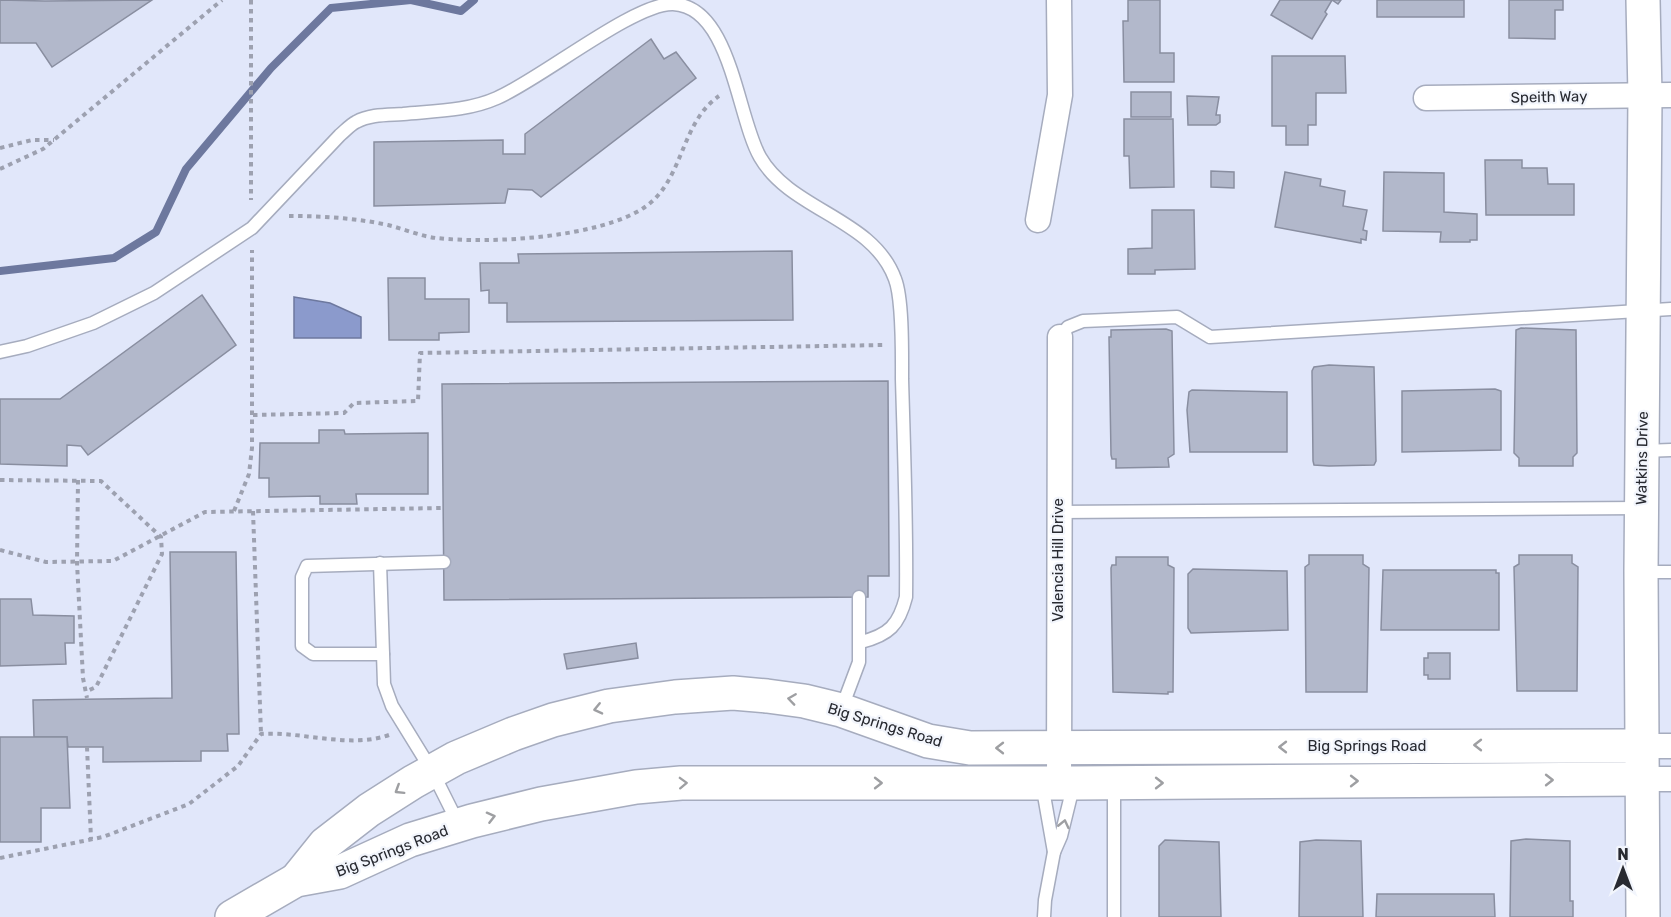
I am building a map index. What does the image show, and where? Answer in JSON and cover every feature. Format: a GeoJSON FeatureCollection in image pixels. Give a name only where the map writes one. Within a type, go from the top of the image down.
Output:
{"type":"FeatureCollection","features":[{"type":"Feature","properties":{"kind":"street"},"geometry":{"type":"LineString","coordinates":[[1038,220],[1060,95],[1059,0]]}},
{"type":"Feature","properties":{"kind":"street","name":"Watkins Drive"},"geometry":{"type":"LineString","coordinates":[[1643,0],[1658,95],[1657,451],[1642,508],[1656,572],[1656,779],[1643,917]]}},
{"type":"Feature","properties":{"kind":"street","name":"Speith Way"},"geometry":{"type":"LineString","coordinates":[[1426,98],[1658,95]]}},
{"type":"Feature","properties":{"kind":"street","name":"Valencia Hill Drive"},"geometry":{"type":"LineString","coordinates":[[1058,783],[1060,337]]}},
{"type":"Feature","properties":{"kind":"street","name":"Big Springs Road"},"geometry":{"type":"LineString","coordinates":[[296,880],[325,844],[369,810],[432,771],[466,754],[553,720],[631,703],[733,693],[804,701],[841,710],[928,741],[970,748],[1656,746]]}},
{"type":"Feature","properties":{"kind":"street","name":"Big Springs Road"},"geometry":{"type":"LineString","coordinates":[[232,917],[296,880],[340,872],[410,840],[541,804],[636,787],[681,783],[1656,779]]}},
{"type":"Feature","properties":{"kind":"lane"},"geometry":{"type":"LineString","coordinates":[[0,352],[27,346],[93,323],[154,293],[252,228],[340,135],[356,122],[377,116],[448,110],[486,103],[520,88],[630,18],[657,5],[676,4],[698,12],[719,35],[752,143],[765,166],[785,186],[882,253],[896,281],[902,345],[906,597],[902,615],[889,631],[861,642]]}},
{"type":"Feature","properties":{"kind":"lane"},"geometry":{"type":"LineString","coordinates":[[1060,337],[1068,327],[1098,319],[1177,317],[1210,338],[1657,309]]}},
{"type":"Feature","properties":{"kind":"lane"},"geometry":{"type":"LineString","coordinates":[[1058,512],[1642,508]]}},
{"type":"Feature","properties":{"kind":"lane"},"geometry":{"type":"LineString","coordinates":[[383,654],[313,654],[302,646],[302,577],[307,566],[444,562]]}},
{"type":"Feature","properties":{"kind":"lane"},"geometry":{"type":"LineString","coordinates":[[380,563],[384,684],[392,706],[432,771],[459,825]]}},
{"type":"Feature","properties":{"kind":"lane"},"geometry":{"type":"LineString","coordinates":[[841,710],[859,662],[861,642],[859,597]]}},
{"type":"Feature","properties":{"kind":"lane"},"geometry":{"type":"LineString","coordinates":[[1044,917],[1054,852],[1058,783]]}},
{"type":"Feature","properties":{"kind":"lane"},"geometry":{"type":"LineString","coordinates":[[1054,852],[1061,836],[1058,783]]}},
{"type":"Feature","properties":{"kind":"lane"},"geometry":{"type":"LineString","coordinates":[[1114,783],[1114,917]]}},
{"type":"Feature","properties":{"kind":"path"},"geometry":{"type":"LineString","coordinates":[[0,169],[43,150],[222,0]]}},
{"type":"Feature","properties":{"kind":"path"},"geometry":{"type":"LineString","coordinates":[[234,511],[249,474],[253,415],[251,0]]}},
{"type":"Feature","properties":{"kind":"path"},"geometry":{"type":"LineString","coordinates":[[264,216],[335,216],[392,226],[434,238],[471,240],[545,235],[606,225],[645,207],[663,192],[697,119],[710,103],[734,86]]}},
{"type":"Feature","properties":{"kind":"path"},"geometry":{"type":"LineString","coordinates":[[0,148],[32,140],[55,140]]}},
{"type":"Feature","properties":{"kind":"path"},"geometry":{"type":"LineString","coordinates":[[253,415],[344,413],[354,403],[418,401],[420,353],[902,345]]}},
{"type":"Feature","properties":{"kind":"path"},"geometry":{"type":"LineString","coordinates":[[0,480],[101,481],[161,537],[162,554],[96,687],[87,691]]}},
{"type":"Feature","properties":{"kind":"path"},"geometry":{"type":"LineString","coordinates":[[78,480],[77,563],[83,678],[87,698]]}},
{"type":"Feature","properties":{"kind":"path"},"geometry":{"type":"LineString","coordinates":[[0,550],[46,562],[113,561],[205,512],[443,508]]}},
{"type":"Feature","properties":{"kind":"path"},"geometry":{"type":"LineString","coordinates":[[0,858],[91,839],[189,804],[238,766],[261,734],[253,511]]}},
{"type":"Feature","properties":{"kind":"path"},"geometry":{"type":"LineString","coordinates":[[261,734],[281,732],[374,741],[406,729]]}},
{"type":"Feature","properties":{"kind":"path"},"geometry":{"type":"LineString","coordinates":[[87,747],[91,839]]}},
{"type":"Feature","properties":{"kind":"water"},"geometry":{"type":"Polygon","coordinates":[[[294,297],[330,303],[361,317],[361,338],[294,338],[294,297]]]}},
{"type":"Feature","properties":{"kind":"building"},"geometry":{"type":"Polygon","coordinates":[[[0,0],[152,0],[52,67],[36,43],[0,43],[0,0]]]}},
{"type":"Feature","properties":{"kind":"building"},"geometry":{"type":"Polygon","coordinates":[[[1128,0],[1160,0],[1160,53],[1174,53],[1174,82],[1124,82],[1123,21],[1128,21],[1128,0]]]}},
{"type":"Feature","properties":{"kind":"building"},"geometry":{"type":"Polygon","coordinates":[[[1280,0],[1332,0],[1325,12],[1327,14],[1312,39],[1271,15],[1280,0]]]}},
{"type":"Feature","properties":{"kind":"building"},"geometry":{"type":"Polygon","coordinates":[[[1377,0],[1464,0],[1464,17],[1377,17],[1377,0]]]}},
{"type":"Feature","properties":{"kind":"building"},"geometry":{"type":"Polygon","coordinates":[[[1509,0],[1563,0],[1563,10],[1555,10],[1555,39],[1509,38],[1509,0]]]}},
{"type":"Feature","properties":{"kind":"building"},"geometry":{"type":"Polygon","coordinates":[[[651,39],[664,59],[676,52],[696,78],[541,197],[532,190],[508,189],[505,203],[374,206],[374,142],[503,140],[503,154],[525,154],[525,134],[651,39]]]}},
{"type":"Feature","properties":{"kind":"building"},"geometry":{"type":"Polygon","coordinates":[[[1272,56],[1345,56],[1346,93],[1316,93],[1316,125],[1308,125],[1308,145],[1286,145],[1286,126],[1272,126],[1272,56]]]}},
{"type":"Feature","properties":{"kind":"building"},"geometry":{"type":"Polygon","coordinates":[[[1131,92],[1171,92],[1171,117],[1131,117],[1131,92]]]}},
{"type":"Feature","properties":{"kind":"building"},"geometry":{"type":"Polygon","coordinates":[[[1187,96],[1219,97],[1216,115],[1220,115],[1220,122],[1216,125],[1188,125],[1187,96]]]}},
{"type":"Feature","properties":{"kind":"building"},"geometry":{"type":"Polygon","coordinates":[[[1124,119],[1173,119],[1174,187],[1130,188],[1129,156],[1124,156],[1124,119]]]}},
{"type":"Feature","properties":{"kind":"building"},"geometry":{"type":"Polygon","coordinates":[[[1485,160],[1522,160],[1522,168],[1547,168],[1548,184],[1574,184],[1574,215],[1486,215],[1485,160]]]}},
{"type":"Feature","properties":{"kind":"building"},"geometry":{"type":"Polygon","coordinates":[[[1211,171],[1234,172],[1234,188],[1211,187],[1211,171]]]}},
{"type":"Feature","properties":{"kind":"building"},"geometry":{"type":"Polygon","coordinates":[[[1285,172],[1321,179],[1320,186],[1345,191],[1343,206],[1367,210],[1363,230],[1367,231],[1366,240],[1361,239],[1361,243],[1275,227],[1285,172]]]}},
{"type":"Feature","properties":{"kind":"building"},"geometry":{"type":"Polygon","coordinates":[[[1384,172],[1444,173],[1444,212],[1477,214],[1477,240],[1440,242],[1441,232],[1383,231],[1384,172]]]}},
{"type":"Feature","properties":{"kind":"building"},"geometry":{"type":"Polygon","coordinates":[[[1152,210],[1194,210],[1195,269],[1155,270],[1155,274],[1128,274],[1128,249],[1152,248],[1152,210]]]}},
{"type":"Feature","properties":{"kind":"building"},"geometry":{"type":"Polygon","coordinates":[[[792,251],[793,320],[507,322],[507,303],[489,303],[489,290],[481,291],[480,263],[519,263],[518,254],[792,251]]]}},
{"type":"Feature","properties":{"kind":"building"},"geometry":{"type":"Polygon","coordinates":[[[388,278],[425,278],[425,299],[469,299],[469,332],[439,333],[439,340],[389,340],[388,278]]]}},
{"type":"Feature","properties":{"kind":"building"},"geometry":{"type":"Polygon","coordinates":[[[202,295],[236,345],[88,455],[81,446],[67,445],[67,466],[0,464],[0,399],[60,399],[202,295]]]}},
{"type":"Feature","properties":{"kind":"building"},"geometry":{"type":"Polygon","coordinates":[[[1521,328],[1576,330],[1577,453],[1573,457],[1573,466],[1519,466],[1519,458],[1514,453],[1516,330],[1521,328]]]}},
{"type":"Feature","properties":{"kind":"building"},"geometry":{"type":"Polygon","coordinates":[[[1166,329],[1172,331],[1174,454],[1168,458],[1169,467],[1116,468],[1116,459],[1112,459],[1111,455],[1109,337],[1111,337],[1111,330],[1166,329]]]}},
{"type":"Feature","properties":{"kind":"building"},"geometry":{"type":"Polygon","coordinates":[[[1329,365],[1374,367],[1376,461],[1374,465],[1314,465],[1312,371],[1314,367],[1329,365]]]}},
{"type":"Feature","properties":{"kind":"building"},"geometry":{"type":"Polygon","coordinates":[[[888,381],[889,576],[868,576],[868,597],[444,600],[442,384],[888,381]]]}},
{"type":"Feature","properties":{"kind":"building"},"geometry":{"type":"Polygon","coordinates":[[[1495,389],[1501,391],[1501,450],[1402,452],[1402,391],[1495,389]]]}},
{"type":"Feature","properties":{"kind":"building"},"geometry":{"type":"Polygon","coordinates":[[[1192,390],[1287,392],[1287,452],[1190,452],[1187,410],[1189,392],[1192,390]]]}},
{"type":"Feature","properties":{"kind":"building"},"geometry":{"type":"Polygon","coordinates":[[[319,430],[344,430],[345,434],[428,433],[428,494],[356,494],[357,504],[320,504],[320,496],[269,497],[269,478],[259,478],[260,443],[319,443],[319,430]]]}},
{"type":"Feature","properties":{"kind":"building"},"geometry":{"type":"Polygon","coordinates":[[[170,552],[236,552],[239,734],[227,734],[228,751],[201,751],[201,761],[103,762],[103,747],[68,747],[67,737],[34,737],[33,700],[172,698],[170,552]]]}},
{"type":"Feature","properties":{"kind":"building"},"geometry":{"type":"Polygon","coordinates":[[[1309,555],[1363,555],[1363,564],[1369,568],[1367,692],[1306,692],[1305,567],[1309,564],[1309,555]]]}},
{"type":"Feature","properties":{"kind":"building"},"geometry":{"type":"Polygon","coordinates":[[[1519,555],[1572,555],[1572,563],[1578,567],[1577,691],[1517,691],[1514,567],[1519,564],[1519,555]]]}},
{"type":"Feature","properties":{"kind":"building"},"geometry":{"type":"Polygon","coordinates":[[[1116,557],[1168,557],[1168,565],[1174,568],[1173,692],[1168,692],[1168,694],[1113,692],[1111,568],[1112,565],[1116,565],[1116,557]]]}},
{"type":"Feature","properties":{"kind":"building"},"geometry":{"type":"Polygon","coordinates":[[[1193,569],[1287,571],[1288,630],[1191,633],[1188,628],[1188,574],[1193,569]]]}},
{"type":"Feature","properties":{"kind":"building"},"geometry":{"type":"Polygon","coordinates":[[[1383,570],[1496,570],[1496,573],[1499,573],[1499,630],[1381,630],[1383,570]]]}},
{"type":"Feature","properties":{"kind":"building"},"geometry":{"type":"Polygon","coordinates":[[[0,599],[31,599],[33,615],[74,616],[74,643],[65,643],[66,664],[0,666],[0,599]]]}},
{"type":"Feature","properties":{"kind":"building"},"geometry":{"type":"Polygon","coordinates":[[[636,643],[638,658],[567,669],[564,654],[636,643]]]}},
{"type":"Feature","properties":{"kind":"building"},"geometry":{"type":"Polygon","coordinates":[[[1428,653],[1450,653],[1450,679],[1428,679],[1428,675],[1424,675],[1424,658],[1428,658],[1428,653]]]}},
{"type":"Feature","properties":{"kind":"building"},"geometry":{"type":"Polygon","coordinates":[[[0,737],[67,737],[70,808],[41,808],[41,842],[0,842],[0,737]]]}},
{"type":"Feature","properties":{"kind":"building"},"geometry":{"type":"Polygon","coordinates":[[[1526,839],[1570,841],[1570,901],[1573,901],[1573,917],[1510,917],[1511,841],[1526,839]]]}},
{"type":"Feature","properties":{"kind":"building"},"geometry":{"type":"Polygon","coordinates":[[[1165,840],[1219,842],[1221,917],[1159,917],[1159,846],[1165,840]]]}},
{"type":"Feature","properties":{"kind":"building"},"geometry":{"type":"Polygon","coordinates":[[[1361,841],[1363,917],[1299,917],[1300,842],[1361,841]]]}},
{"type":"Feature","properties":{"kind":"building"},"geometry":{"type":"Polygon","coordinates":[[[1377,894],[1494,894],[1495,917],[1376,917],[1377,894]]]}},
{"type":"Feature","properties":{"kind":"waterway"},"geometry":{"type":"LineString","coordinates":[[411,0],[461,11],[474,0]]}},
{"type":"Feature","properties":{"kind":"waterway"},"geometry":{"type":"LineString","coordinates":[[0,271],[114,258],[156,232],[186,169],[271,68],[331,8],[411,0]]}}]}
